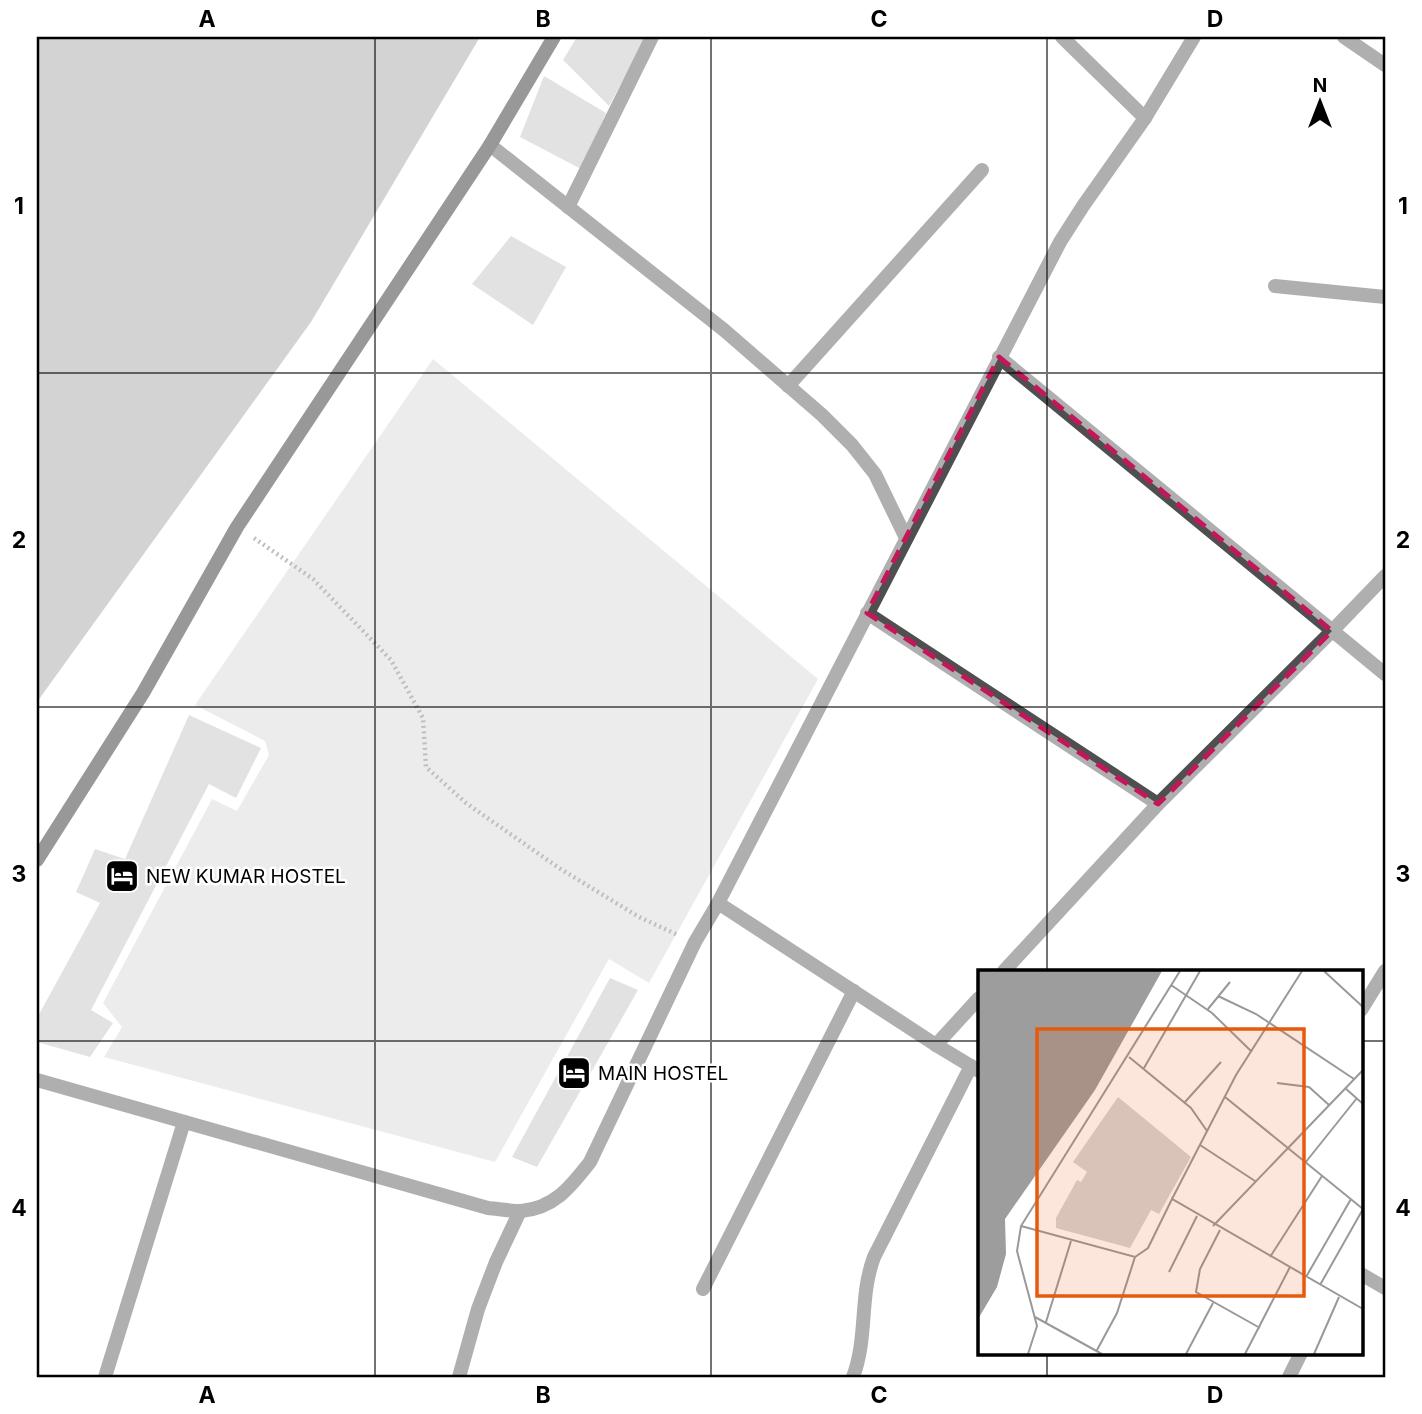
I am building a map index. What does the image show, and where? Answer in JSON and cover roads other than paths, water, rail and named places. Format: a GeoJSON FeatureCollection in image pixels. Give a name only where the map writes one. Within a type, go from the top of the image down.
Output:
{"type":"FeatureCollection","features":[{"type":"Feature","properties":{"kind":"street"},"geometry":{"type":"LineString","coordinates":[[37,860],[143,693],[237,527],[490,145],[554,37]]}},
{"type":"Feature","properties":{"kind":"street"},"geometry":{"type":"LineString","coordinates":[[568,207],[652,37]]}},
{"type":"Feature","properties":{"kind":"street"},"geometry":{"type":"LineString","coordinates":[[1062,37],[1145,118]]}},
{"type":"Feature","properties":{"kind":"street"},"geometry":{"type":"LineString","coordinates":[[37,1080],[488,1208],[520,1211],[545,1206],[569,1189],[590,1162],[695,942],[1060,242],[1145,118],[1194,37]]}},
{"type":"Feature","properties":{"kind":"street"},"geometry":{"type":"LineString","coordinates":[[1344,37],[1385,65]]}},
{"type":"Feature","properties":{"kind":"street"},"geometry":{"type":"LineString","coordinates":[[490,145],[724,330],[822,415],[852,445],[875,474],[906,538]]}},
{"type":"Feature","properties":{"kind":"street"},"geometry":{"type":"LineString","coordinates":[[788,386],[982,170]]}},
{"type":"Feature","properties":{"kind":"street"},"geometry":{"type":"LineString","coordinates":[[1275,286],[1385,297]]}},
{"type":"Feature","properties":{"kind":"street"},"geometry":{"type":"LineString","coordinates":[[999,357],[1385,674]]}},
{"type":"Feature","properties":{"kind":"street"},"geometry":{"type":"LineString","coordinates":[[1005,970],[1157,804],[1385,576]]}},
{"type":"Feature","properties":{"kind":"street"},"geometry":{"type":"LineString","coordinates":[[867,613],[1157,804]]}},
{"type":"Feature","properties":{"kind":"street"},"geometry":{"type":"LineString","coordinates":[[718,902],[975,1069],[874,1256],[867,1274],[861,1349],[853,1377]]}},
{"type":"Feature","properties":{"kind":"street"},"geometry":{"type":"LineString","coordinates":[[1362,1008],[1385,971]]}},
{"type":"Feature","properties":{"kind":"street"},"geometry":{"type":"LineString","coordinates":[[703,1289],[854,991]]}},
{"type":"Feature","properties":{"kind":"street"},"geometry":{"type":"LineString","coordinates":[[936,1045],[978,999]]}},
{"type":"Feature","properties":{"kind":"street"},"geometry":{"type":"LineString","coordinates":[[105,1377],[184,1122]]}},
{"type":"Feature","properties":{"kind":"street"},"geometry":{"type":"LineString","coordinates":[[459,1377],[478,1309],[520,1211]]}},
{"type":"Feature","properties":{"kind":"street"},"geometry":{"type":"LineString","coordinates":[[1362,1275],[1385,1288]]}},
{"type":"Feature","properties":{"kind":"street"},"geometry":{"type":"LineString","coordinates":[[1289,1377],[1300,1354]]}},
{"type":"Feature","properties":{"kind":"place","name":"NEW KUMAR HOSTEL"},"geometry":{"type":"Point","coordinates":[122,876]}},
{"type":"Feature","properties":{"kind":"place","name":"MAIN HOSTEL"},"geometry":{"type":"Point","coordinates":[574,1073]}}]}
